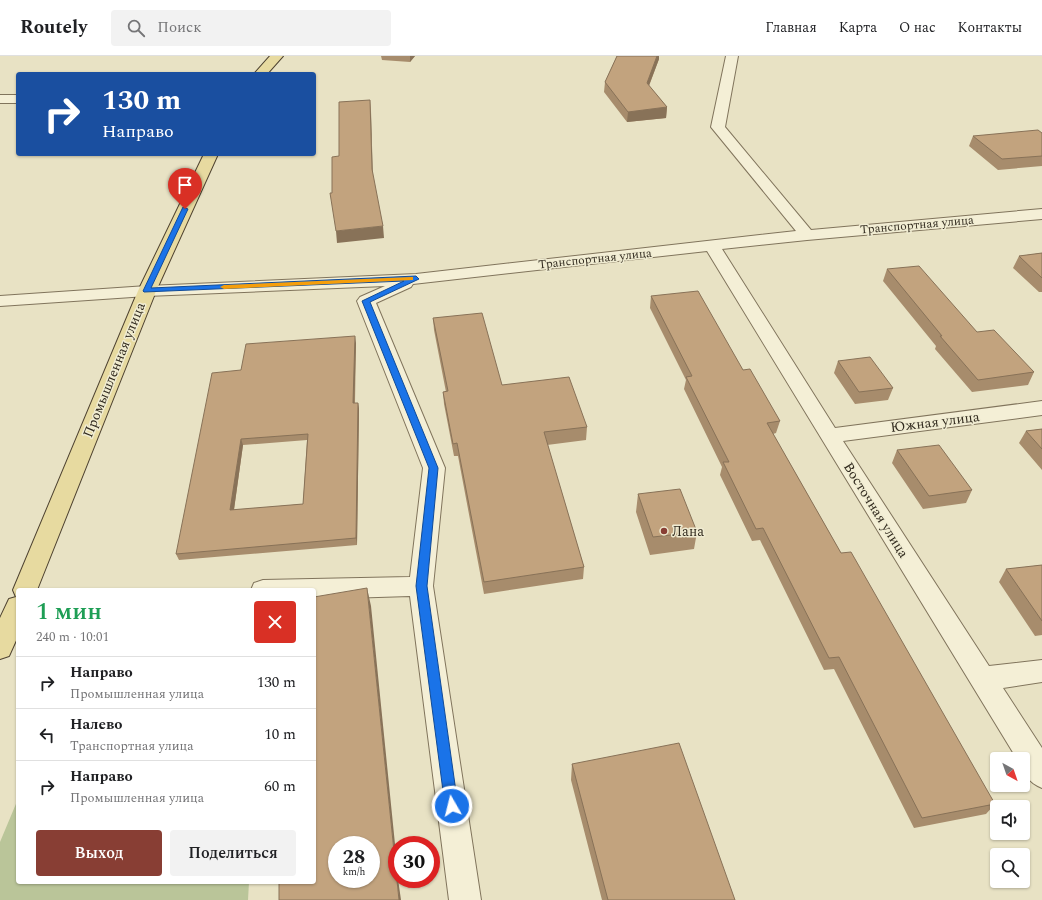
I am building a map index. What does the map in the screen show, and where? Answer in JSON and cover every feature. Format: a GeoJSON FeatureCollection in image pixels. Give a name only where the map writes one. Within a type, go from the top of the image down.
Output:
{"type":"FeatureCollection","features":[{"type":"Feature","properties":{"kind":"main road"},"geometry":{"type":"LineString","coordinates":[[262,72],[277,56]]}},
{"type":"Feature","properties":{"kind":"main road","name":"Промышленная улица"},"geometry":{"type":"LineString","coordinates":[[26,588],[147,291],[209,156]]}},
{"type":"Feature","properties":{"kind":"main road"},"geometry":{"type":"LineString","coordinates":[[0,648],[16,611]]}},
{"type":"Feature","properties":{"kind":"street"},"geometry":{"type":"LineString","coordinates":[[732,56],[718,127],[807,235]]}},
{"type":"Feature","properties":{"kind":"street"},"geometry":{"type":"LineString","coordinates":[[0,99],[16,98]]}},
{"type":"Feature","properties":{"kind":"street","name":"Транспортная улица"},"geometry":{"type":"LineString","coordinates":[[0,301],[147,291],[416,279],[807,235],[1042,214]]}},
{"type":"Feature","properties":{"kind":"street","name":"Восточная улица"},"geometry":{"type":"LineString","coordinates":[[712,246],[829,436],[1042,774]]}},
{"type":"Feature","properties":{"kind":"street"},"geometry":{"type":"LineString","coordinates":[[416,279],[366,301],[434,468],[422,586],[464,900]]}},
{"type":"Feature","properties":{"kind":"street","name":"Южная улица"},"geometry":{"type":"LineString","coordinates":[[829,436],[1042,408]]}},
{"type":"Feature","properties":{"kind":"street"},"geometry":{"type":"LineString","coordinates":[[316,589],[422,586]]}},
{"type":"Feature","properties":{"kind":"street"},"geometry":{"type":"LineString","coordinates":[[982,679],[1042,671]]}},
{"type":"Feature","properties":{"kind":"green space"},"geometry":{"type":"Polygon","coordinates":[[[16,804],[16,884],[249,884],[248,900],[0,900],[0,842],[16,804]]]}},
{"type":"Feature","properties":{"kind":"building"},"geometry":{"type":"Polygon","coordinates":[[[617,56],[657,56],[647,83],[667,107],[628,112],[605,82],[617,56]]]}},
{"type":"Feature","properties":{"kind":"building"},"geometry":{"type":"Polygon","coordinates":[[[370,100],[372,169],[383,226],[336,231],[330,193],[332,193],[332,157],[339,156],[339,102],[370,100]]]}},
{"type":"Feature","properties":{"kind":"building"},"geometry":{"type":"Polygon","coordinates":[[[1038,130],[1042,133],[1042,156],[1002,159],[973,136],[1038,130]]]}},
{"type":"Feature","properties":{"kind":"building"},"geometry":{"type":"Polygon","coordinates":[[[1042,253],[1042,278],[1019,256],[1042,253]]]}},
{"type":"Feature","properties":{"kind":"building"},"geometry":{"type":"Polygon","coordinates":[[[919,266],[977,332],[994,330],[1034,372],[978,380],[940,336],[942,336],[887,269],[919,266]]]}},
{"type":"Feature","properties":{"kind":"building"},"geometry":{"type":"Polygon","coordinates":[[[698,291],[743,370],[750,369],[780,421],[767,423],[841,553],[851,552],[993,800],[990,800],[990,805],[922,818],[839,657],[829,658],[763,528],[756,529],[723,462],[729,462],[686,377],[692,376],[651,296],[698,291]]]}},
{"type":"Feature","properties":{"kind":"building"},"geometry":{"type":"Polygon","coordinates":[[[482,313],[502,385],[569,377],[587,427],[544,432],[584,567],[484,582],[457,443],[453,444],[443,392],[448,391],[433,318],[482,313]]]}},
{"type":"Feature","properties":{"kind":"building"},"geometry":{"type":"Polygon","coordinates":[[[355,336],[353,403],[358,403],[356,538],[176,554],[212,373],[241,370],[246,344],[355,336]],[[308,434],[241,439],[230,510],[303,504],[308,434]]]}},
{"type":"Feature","properties":{"kind":"building"},"geometry":{"type":"Polygon","coordinates":[[[870,357],[893,388],[859,392],[838,361],[870,357]]]}},
{"type":"Feature","properties":{"kind":"building"},"geometry":{"type":"Polygon","coordinates":[[[1042,429],[1042,449],[1026,431],[1042,429]]]}},
{"type":"Feature","properties":{"kind":"building"},"geometry":{"type":"Polygon","coordinates":[[[939,445],[972,490],[929,496],[897,450],[939,445]]]}},
{"type":"Feature","properties":{"kind":"building"},"geometry":{"type":"Polygon","coordinates":[[[680,489],[697,532],[653,537],[638,494],[680,489]]]}},
{"type":"Feature","properties":{"kind":"building"},"geometry":{"type":"Polygon","coordinates":[[[1042,565],[1042,621],[1006,569],[1042,565]]]}},
{"type":"Feature","properties":{"kind":"building"},"geometry":{"type":"Polygon","coordinates":[[[367,588],[392,836],[388,836],[388,888],[398,888],[399,900],[279,900],[279,884],[316,884],[316,597],[367,588]]]}},
{"type":"Feature","properties":{"kind":"building"},"geometry":{"type":"Polygon","coordinates":[[[679,743],[735,900],[608,900],[572,764],[679,743]]]}},
{"type":"Feature","properties":{"kind":"slow traffic"},"geometry":{"type":"LineString","coordinates":[[224,287],[411,279]]}},
{"type":"Feature","properties":{"kind":"place","name":"Лана"},"geometry":{"type":"Point","coordinates":[664,531]}},
{"type":"Feature","properties":{"kind":"route"},"geometry":{"type":"LineString","coordinates":[[185,209],[147,291],[416,279],[366,301],[434,468],[422,586],[452,806]]}}]}
